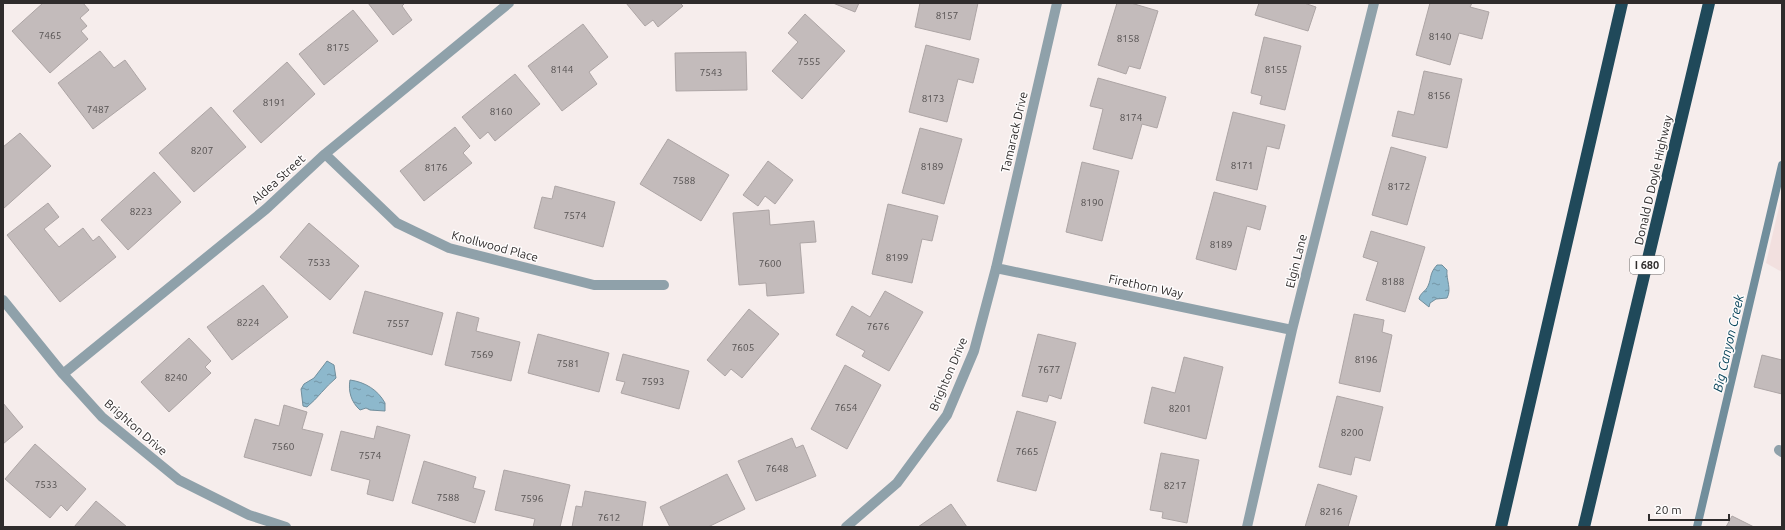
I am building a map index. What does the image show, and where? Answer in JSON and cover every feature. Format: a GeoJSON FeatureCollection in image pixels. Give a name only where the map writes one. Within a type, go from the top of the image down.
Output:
{"type":"FeatureCollection","features":[{"type":"Feature","properties":{"kind":"highway"},"geometry":{"type":"LineString","coordinates":[[1501,527],[1622,3]]}},
{"type":"Feature","properties":{"kind":"highway","name":"Donald D Doyle Highway"},"geometry":{"type":"LineString","coordinates":[[1584,527],[1710,3]]}},
{"type":"Feature","properties":{"kind":"street","name":"Aldea Street"},"geometry":{"type":"LineString","coordinates":[[63,374],[266,209],[325,154],[509,3]]}},
{"type":"Feature","properties":{"kind":"street","name":"Tamarack Drive"},"geometry":{"type":"LineString","coordinates":[[996,268],[1057,3]]}},
{"type":"Feature","properties":{"kind":"street","name":"Elgin Lane"},"geometry":{"type":"LineString","coordinates":[[1247,527],[1292,330],[1374,3]]}},
{"type":"Feature","properties":{"kind":"street","name":"Knollwood Place"},"geometry":{"type":"LineString","coordinates":[[325,154],[397,223],[449,248],[594,285],[664,285]]}},
{"type":"Feature","properties":{"kind":"street","name":"Firethorn Way"},"geometry":{"type":"LineString","coordinates":[[996,268],[1292,330]]}},
{"type":"Feature","properties":{"kind":"street","name":"Brighton Drive"},"geometry":{"type":"LineString","coordinates":[[846,527],[897,483],[947,414],[974,351],[996,268]]}},
{"type":"Feature","properties":{"kind":"street","name":"Brighton Drive"},"geometry":{"type":"LineString","coordinates":[[3,300],[63,374],[102,417],[179,480],[249,515],[286,527]]}},
{"type":"Feature","properties":{"kind":"shaded area"},"geometry":{"type":"Polygon","coordinates":[[[1782,194],[1782,272],[1766,263],[1782,194]]]}},
{"type":"Feature","properties":{"kind":"water"},"geometry":{"type":"Polygon","coordinates":[[[1437,265],[1442,265],[1447,270],[1449,291],[1447,298],[1436,299],[1430,303],[1429,307],[1419,299],[1427,288],[1434,268],[1437,265]]]}},
{"type":"Feature","properties":{"kind":"water"},"geometry":{"type":"Polygon","coordinates":[[[327,361],[334,365],[336,378],[307,407],[303,406],[301,389],[304,384],[314,378],[327,361]]]}},
{"type":"Feature","properties":{"kind":"water"},"geometry":{"type":"Polygon","coordinates":[[[350,380],[366,385],[379,394],[385,403],[385,411],[370,410],[366,408],[360,410],[354,403],[351,396],[349,388],[350,380]]]}},
{"type":"Feature","properties":{"kind":"building"},"geometry":{"type":"Polygon","coordinates":[[[43,3],[83,3],[89,10],[80,18],[87,26],[81,31],[88,39],[50,73],[12,31],[43,3]]]}},
{"type":"Feature","properties":{"kind":"building"},"geometry":{"type":"Polygon","coordinates":[[[368,3],[405,3],[402,6],[412,20],[393,35],[368,3]]]}},
{"type":"Feature","properties":{"kind":"building"},"geometry":{"type":"Polygon","coordinates":[[[626,3],[680,3],[683,6],[658,27],[653,20],[645,26],[626,3]]]}},
{"type":"Feature","properties":{"kind":"building"},"geometry":{"type":"Polygon","coordinates":[[[833,3],[859,3],[855,12],[833,3]]]}},
{"type":"Feature","properties":{"kind":"building"},"geometry":{"type":"Polygon","coordinates":[[[920,3],[978,3],[970,40],[915,27],[920,3]]]}},
{"type":"Feature","properties":{"kind":"building"},"geometry":{"type":"Polygon","coordinates":[[[1117,3],[1131,3],[1158,11],[1140,69],[1129,66],[1126,74],[1098,65],[1117,3]]]}},
{"type":"Feature","properties":{"kind":"building"},"geometry":{"type":"Polygon","coordinates":[[[1259,3],[1304,3],[1316,7],[1308,31],[1255,15],[1259,3]]]}},
{"type":"Feature","properties":{"kind":"building"},"geometry":{"type":"Polygon","coordinates":[[[1430,3],[1472,3],[1470,7],[1489,12],[1482,39],[1459,33],[1450,65],[1416,55],[1430,3]]]}},
{"type":"Feature","properties":{"kind":"building"},"geometry":{"type":"Polygon","coordinates":[[[353,10],[378,41],[324,85],[299,54],[353,10]]]}},
{"type":"Feature","properties":{"kind":"building"},"geometry":{"type":"Polygon","coordinates":[[[805,14],[845,51],[802,99],[772,71],[798,42],[788,33],[805,14]]]}},
{"type":"Feature","properties":{"kind":"building"},"geometry":{"type":"Polygon","coordinates":[[[583,24],[608,57],[589,72],[597,84],[562,111],[528,66],[583,24]]]}},
{"type":"Feature","properties":{"kind":"building"},"geometry":{"type":"Polygon","coordinates":[[[1264,37],[1301,46],[1285,110],[1260,104],[1262,96],[1251,93],[1264,37]]]}},
{"type":"Feature","properties":{"kind":"building"},"geometry":{"type":"Polygon","coordinates":[[[926,45],[979,59],[973,83],[958,79],[947,122],[909,112],[926,45]]]}},
{"type":"Feature","properties":{"kind":"building"},"geometry":{"type":"Polygon","coordinates":[[[100,51],[114,68],[125,60],[146,89],[93,129],[58,83],[100,51]]]}},
{"type":"Feature","properties":{"kind":"building"},"geometry":{"type":"Polygon","coordinates":[[[746,52],[747,90],[676,91],[675,53],[746,52]]]}},
{"type":"Feature","properties":{"kind":"building"},"geometry":{"type":"Polygon","coordinates":[[[287,62],[315,94],[261,143],[233,111],[287,62]]]}},
{"type":"Feature","properties":{"kind":"building"},"geometry":{"type":"Polygon","coordinates":[[[1424,71],[1462,79],[1447,148],[1392,136],[1398,111],[1414,115],[1424,71]]]}},
{"type":"Feature","properties":{"kind":"building"},"geometry":{"type":"Polygon","coordinates":[[[515,74],[540,104],[495,141],[488,132],[480,139],[462,117],[515,74]]]}},
{"type":"Feature","properties":{"kind":"building"},"geometry":{"type":"Polygon","coordinates":[[[1098,78],[1166,97],[1157,128],[1142,124],[1132,159],[1093,149],[1103,109],[1090,106],[1098,78]]]}},
{"type":"Feature","properties":{"kind":"building"},"geometry":{"type":"Polygon","coordinates":[[[211,107],[246,147],[194,192],[159,153],[211,107]]]}},
{"type":"Feature","properties":{"kind":"building"},"geometry":{"type":"Polygon","coordinates":[[[1233,112],[1285,125],[1279,149],[1267,146],[1257,190],[1216,180],[1233,112]]]}},
{"type":"Feature","properties":{"kind":"building"},"geometry":{"type":"Polygon","coordinates":[[[455,127],[470,146],[463,153],[472,163],[424,201],[400,171],[455,127]]]}},
{"type":"Feature","properties":{"kind":"building"},"geometry":{"type":"Polygon","coordinates":[[[920,128],[962,139],[944,204],[902,193],[920,128]]]}},
{"type":"Feature","properties":{"kind":"building"},"geometry":{"type":"Polygon","coordinates":[[[20,133],[51,166],[3,209],[3,147],[20,133]]]}},
{"type":"Feature","properties":{"kind":"building"},"geometry":{"type":"Polygon","coordinates":[[[668,139],[729,175],[701,221],[640,184],[668,139]]]}},
{"type":"Feature","properties":{"kind":"building"},"geometry":{"type":"Polygon","coordinates":[[[1391,147],[1426,157],[1407,225],[1372,215],[1391,147]]]}},
{"type":"Feature","properties":{"kind":"building"},"geometry":{"type":"Polygon","coordinates":[[[768,161],[793,180],[775,204],[765,196],[758,206],[743,195],[768,161]]]}},
{"type":"Feature","properties":{"kind":"building"},"geometry":{"type":"Polygon","coordinates":[[[1082,162],[1119,171],[1102,241],[1066,232],[1082,162]]]}},
{"type":"Feature","properties":{"kind":"building"},"geometry":{"type":"Polygon","coordinates":[[[154,172],[181,202],[128,250],[101,220],[154,172]]]}},
{"type":"Feature","properties":{"kind":"building"},"geometry":{"type":"Polygon","coordinates":[[[555,186],[615,202],[603,247],[534,228],[542,197],[552,199],[555,186]]]}},
{"type":"Feature","properties":{"kind":"building"},"geometry":{"type":"Polygon","coordinates":[[[1214,192],[1266,206],[1260,230],[1247,226],[1236,270],[1196,259],[1214,192]]]}},
{"type":"Feature","properties":{"kind":"building"},"geometry":{"type":"Polygon","coordinates":[[[48,203],[59,217],[44,229],[59,247],[83,228],[93,241],[99,236],[116,257],[60,302],[7,235],[48,203]]]}},
{"type":"Feature","properties":{"kind":"building"},"geometry":{"type":"Polygon","coordinates":[[[888,204],[938,216],[932,241],[922,239],[912,283],[872,274],[888,204]]]}},
{"type":"Feature","properties":{"kind":"building"},"geometry":{"type":"Polygon","coordinates":[[[769,210],[770,225],[814,221],[816,242],[800,243],[804,293],[767,296],[766,283],[739,285],[733,213],[769,210]]]}},
{"type":"Feature","properties":{"kind":"building"},"geometry":{"type":"Polygon","coordinates":[[[309,223],[359,266],[330,300],[280,257],[309,223]]]}},
{"type":"Feature","properties":{"kind":"building"},"geometry":{"type":"Polygon","coordinates":[[[1371,231],[1425,247],[1405,312],[1366,300],[1378,262],[1363,257],[1371,231]]]}},
{"type":"Feature","properties":{"kind":"building"},"geometry":{"type":"Polygon","coordinates":[[[263,285],[288,317],[232,360],[207,327],[263,285]]]}},
{"type":"Feature","properties":{"kind":"building"},"geometry":{"type":"Polygon","coordinates":[[[365,291],[443,313],[432,355],[353,333],[365,291]]]}},
{"type":"Feature","properties":{"kind":"building"},"geometry":{"type":"Polygon","coordinates":[[[885,291],[923,312],[889,371],[862,356],[865,351],[836,335],[852,306],[870,317],[885,291]]]}},
{"type":"Feature","properties":{"kind":"building"},"geometry":{"type":"Polygon","coordinates":[[[749,309],[779,334],[742,378],[731,369],[725,376],[707,360],[749,309]]]}},
{"type":"Feature","properties":{"kind":"building"},"geometry":{"type":"Polygon","coordinates":[[[457,312],[479,318],[476,331],[520,342],[511,381],[445,365],[457,312]]]}},
{"type":"Feature","properties":{"kind":"building"},"geometry":{"type":"Polygon","coordinates":[[[1354,314],[1384,320],[1382,332],[1392,335],[1380,392],[1339,383],[1354,314]]]}},
{"type":"Feature","properties":{"kind":"building"},"geometry":{"type":"Polygon","coordinates":[[[538,334],[609,353],[599,392],[528,373],[538,334]]]}},
{"type":"Feature","properties":{"kind":"building"},"geometry":{"type":"Polygon","coordinates":[[[1038,334],[1076,343],[1061,399],[1049,395],[1047,402],[1022,396],[1038,334]]]}},
{"type":"Feature","properties":{"kind":"building"},"geometry":{"type":"Polygon","coordinates":[[[189,338],[211,361],[205,367],[211,373],[169,412],[141,382],[189,338]]]}},
{"type":"Feature","properties":{"kind":"building"},"geometry":{"type":"Polygon","coordinates":[[[623,354],[689,371],[679,409],[621,393],[625,382],[616,380],[623,354]]]}},
{"type":"Feature","properties":{"kind":"building"},"geometry":{"type":"Polygon","coordinates":[[[1762,355],[1782,360],[1782,394],[1754,387],[1762,355]]]}},
{"type":"Feature","properties":{"kind":"building"},"geometry":{"type":"Polygon","coordinates":[[[1184,357],[1223,367],[1206,439],[1144,423],[1152,387],[1175,393],[1184,357]]]}},
{"type":"Feature","properties":{"kind":"building"},"geometry":{"type":"Polygon","coordinates":[[[845,365],[881,385],[847,449],[811,429],[845,365]]]}},
{"type":"Feature","properties":{"kind":"building"},"geometry":{"type":"Polygon","coordinates":[[[1337,396],[1383,407],[1370,461],[1355,457],[1351,475],[1319,467],[1337,396]]]}},
{"type":"Feature","properties":{"kind":"building"},"geometry":{"type":"Polygon","coordinates":[[[3,403],[23,427],[3,444],[3,403]]]}},
{"type":"Feature","properties":{"kind":"building"},"geometry":{"type":"Polygon","coordinates":[[[284,405],[307,412],[302,429],[323,434],[311,476],[244,457],[255,419],[279,426],[284,405]]]}},
{"type":"Feature","properties":{"kind":"building"},"geometry":{"type":"Polygon","coordinates":[[[1017,411],[1056,422],[1036,491],[997,481],[1017,411]]]}},
{"type":"Feature","properties":{"kind":"building"},"geometry":{"type":"Polygon","coordinates":[[[377,426],[410,435],[393,501],[367,494],[370,480],[331,470],[341,431],[374,439],[377,426]]]}},
{"type":"Feature","properties":{"kind":"building"},"geometry":{"type":"Polygon","coordinates":[[[792,438],[796,448],[803,445],[816,476],[756,501],[738,461],[792,438]]]}},
{"type":"Feature","properties":{"kind":"building"},"geometry":{"type":"Polygon","coordinates":[[[35,444],[86,489],[67,511],[61,505],[50,518],[5,479],[35,444]]]}},
{"type":"Feature","properties":{"kind":"building"},"geometry":{"type":"Polygon","coordinates":[[[1161,453],[1199,460],[1187,523],[1162,518],[1163,512],[1150,510],[1161,453]]]}},
{"type":"Feature","properties":{"kind":"building"},"geometry":{"type":"Polygon","coordinates":[[[424,461],[476,477],[473,488],[485,491],[475,523],[412,503],[424,461]]]}},
{"type":"Feature","properties":{"kind":"building"},"geometry":{"type":"Polygon","coordinates":[[[504,470],[570,485],[560,527],[533,527],[535,519],[495,510],[504,470]]]}},
{"type":"Feature","properties":{"kind":"building"},"geometry":{"type":"Polygon","coordinates":[[[727,474],[745,509],[708,527],[670,527],[660,507],[727,474]]]}},
{"type":"Feature","properties":{"kind":"building"},"geometry":{"type":"Polygon","coordinates":[[[1318,484],[1357,496],[1348,527],[1305,527],[1318,484]]]}},
{"type":"Feature","properties":{"kind":"building"},"geometry":{"type":"Polygon","coordinates":[[[585,491],[646,502],[642,527],[572,527],[576,506],[582,507],[585,491]]]}},
{"type":"Feature","properties":{"kind":"building"},"geometry":{"type":"Polygon","coordinates":[[[96,501],[127,527],[74,527],[96,501]]]}},
{"type":"Feature","properties":{"kind":"building"},"geometry":{"type":"Polygon","coordinates":[[[951,504],[967,527],[918,527],[951,504]]]}},
{"type":"Feature","properties":{"kind":"building"},"geometry":{"type":"Polygon","coordinates":[[[1732,516],[1754,527],[1726,527],[1732,516]]]}},
{"type":"Feature","properties":{"kind":"waterway","name":"Big Canyon Creek"},"geometry":{"type":"LineString","coordinates":[[1697,527],[1782,165]]}}]}
